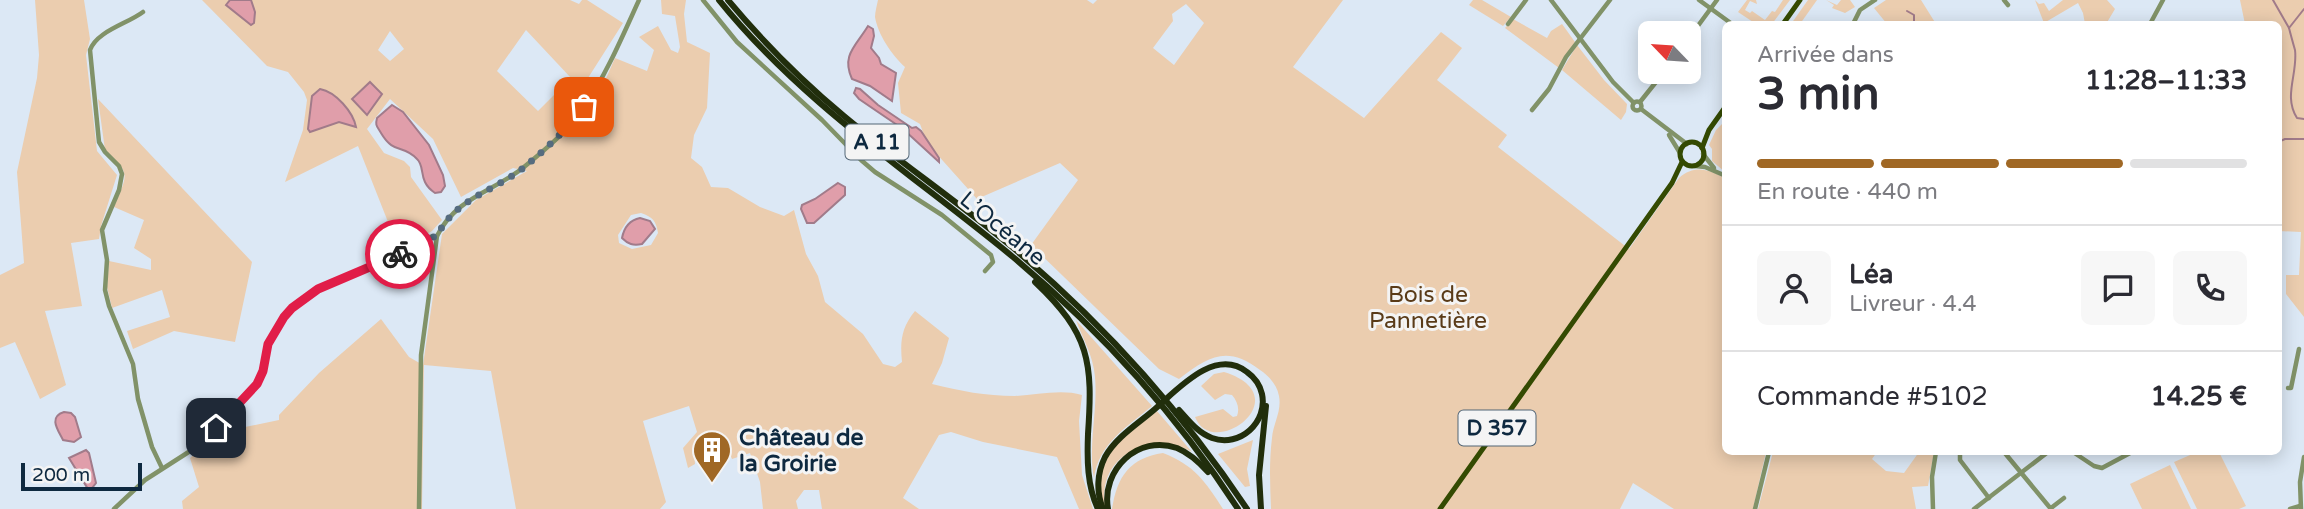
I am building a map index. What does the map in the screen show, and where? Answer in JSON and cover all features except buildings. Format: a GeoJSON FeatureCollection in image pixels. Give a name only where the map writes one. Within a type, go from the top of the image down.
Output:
{"type":"FeatureCollection","features":[{"type":"Feature","properties":{"kind":"highway","name":"L’Océane"},"geometry":{"type":"LineString","coordinates":[[719,0],[766,53],[824,108],[1015,259],[1086,324],[1179,419],[1238,509]]}},
{"type":"Feature","properties":{"kind":"highway","name":"L’Océane"},"geometry":{"type":"LineString","coordinates":[[728,0],[826,101],[1038,269],[1101,328],[1146,383],[1158,391],[1247,509]]}},
{"type":"Feature","properties":{"kind":"highway"},"geometry":{"type":"LineString","coordinates":[[1015,259],[1017,266],[1065,313],[1083,345],[1090,382],[1088,472],[1102,509]]}},
{"type":"Feature","properties":{"kind":"highway"},"geometry":{"type":"LineString","coordinates":[[1102,509],[1096,493],[1097,473],[1112,443],[1197,371],[1213,363],[1227,362],[1240,365],[1254,375],[1265,395],[1266,414],[1258,484],[1261,509]]}},
{"type":"Feature","properties":{"kind":"highway"},"geometry":{"type":"LineString","coordinates":[[1102,509],[1098,480],[1107,454],[1127,432],[1193,377],[1212,367],[1231,365],[1248,373],[1260,388],[1262,403],[1258,420],[1250,431],[1236,439],[1220,440],[1179,419]]}},
{"type":"Feature","properties":{"kind":"highway"},"geometry":{"type":"LineString","coordinates":[[1102,509],[1115,469],[1129,455],[1148,446],[1170,446],[1186,452],[1220,482]]}},
{"type":"Feature","properties":{"kind":"main road"},"geometry":{"type":"LineString","coordinates":[[1785,21],[1800,0]]}},
{"type":"Feature","properties":{"kind":"main road"},"geometry":{"type":"LineString","coordinates":[[1709,130],[1701,161],[1692,166],[1682,162],[1680,153],[1687,144],[1694,143],[1709,130],[1722,112]]}},
{"type":"Feature","properties":{"kind":"main road"},"geometry":{"type":"LineString","coordinates":[[1694,143],[1703,151]]}},
{"type":"Feature","properties":{"kind":"main road","name":"D 357"},"geometry":{"type":"LineString","coordinates":[[1440,509],[1659,201],[1682,162]]}},
{"type":"Feature","properties":{"kind":"main road","name":"D 357"},"geometry":{"type":"LineString","coordinates":[[1671,183],[1692,166]]}},
{"type":"Feature","properties":{"kind":"street"},"geometry":{"type":"LineString","coordinates":[[419,509],[421,355],[437,236],[442,226],[466,202],[522,168],[578,116],[596,88],[639,0]]}},
{"type":"Feature","properties":{"kind":"street"},"geometry":{"type":"LineString","coordinates":[[703,0],[737,42],[861,160],[942,215],[992,255],[993,262],[985,271]]}},
{"type":"Feature","properties":{"kind":"street"},"geometry":{"type":"LineString","coordinates":[[1508,23],[1526,0]]}},
{"type":"Feature","properties":{"kind":"street"},"geometry":{"type":"LineString","coordinates":[[1551,0],[1613,82],[1637,103]]}},
{"type":"Feature","properties":{"kind":"street"},"geometry":{"type":"LineString","coordinates":[[1532,110],[1549,89],[1566,57],[1611,0]]}},
{"type":"Feature","properties":{"kind":"street"},"geometry":{"type":"LineString","coordinates":[[1699,0],[1728,21]]}},
{"type":"Feature","properties":{"kind":"street"},"geometry":{"type":"LineString","coordinates":[[1701,22],[1717,0]]}},
{"type":"Feature","properties":{"kind":"street"},"geometry":{"type":"LineString","coordinates":[[1854,21],[1860,10],[1875,0]]}},
{"type":"Feature","properties":{"kind":"street"},"geometry":{"type":"LineString","coordinates":[[2004,0],[2008,5]]}},
{"type":"Feature","properties":{"kind":"street"},"geometry":{"type":"LineString","coordinates":[[2152,21],[2163,0]]}},
{"type":"Feature","properties":{"kind":"street"},"geometry":{"type":"LineString","coordinates":[[143,12],[100,37],[90,50],[99,142],[119,166],[122,174],[119,190],[101,236],[107,260],[106,290],[109,306],[133,364],[138,399],[152,447],[162,468]]}},
{"type":"Feature","properties":{"kind":"street"},"geometry":{"type":"LineString","coordinates":[[1654,84],[1634,110],[1641,109],[1687,144]]}},
{"type":"Feature","properties":{"kind":"street"},"geometry":{"type":"LineString","coordinates":[[1667,131],[1680,153]]}},
{"type":"Feature","properties":{"kind":"street"},"geometry":{"type":"LineString","coordinates":[[1703,151],[1717,171]]}},
{"type":"Feature","properties":{"kind":"street"},"geometry":{"type":"LineString","coordinates":[[1692,166],[1722,174]]}},
{"type":"Feature","properties":{"kind":"street"},"geometry":{"type":"LineString","coordinates":[[114,509],[131,491],[198,446],[249,394],[263,371],[268,344],[275,330],[304,298],[318,289],[437,236]]}},
{"type":"Feature","properties":{"kind":"street"},"geometry":{"type":"LineString","coordinates":[[2288,388],[2291,388],[2301,356],[2299,349]]}},
{"type":"Feature","properties":{"kind":"street"},"geometry":{"type":"LineString","coordinates":[[1755,509],[1768,455]]}},
{"type":"Feature","properties":{"kind":"street"},"geometry":{"type":"LineString","coordinates":[[1933,509],[1931,477],[1935,455]]}},
{"type":"Feature","properties":{"kind":"street"},"geometry":{"type":"LineString","coordinates":[[1960,455],[1960,460],[1989,498]]}},
{"type":"Feature","properties":{"kind":"street"},"geometry":{"type":"LineString","coordinates":[[2006,455],[2050,507]]}},
{"type":"Feature","properties":{"kind":"street"},"geometry":{"type":"LineString","coordinates":[[1974,509],[2044,455]]}},
{"type":"Feature","properties":{"kind":"street"},"geometry":{"type":"LineString","coordinates":[[2078,455],[2102,468],[2126,455]]}},
{"type":"Feature","properties":{"kind":"street"},"geometry":{"type":"LineString","coordinates":[[2290,509],[2300,508],[2304,458]]}},
{"type":"Feature","properties":{"kind":"street"},"geometry":{"type":"LineString","coordinates":[[2041,509],[2064,498]]}},
{"type":"Feature","properties":{"kind":"green space"},"geometry":{"type":"Polygon","coordinates":[[[35,0],[84,0],[90,39],[86,55],[97,151],[117,175],[99,239],[71,243],[82,306],[45,311],[66,385],[40,399],[15,342],[0,348],[0,275],[24,263],[17,172],[37,78],[39,55],[35,0]]]}},
{"type":"Feature","properties":{"kind":"green space"},"geometry":{"type":"Polygon","coordinates":[[[202,0],[570,0],[579,4],[582,0],[587,0],[623,23],[581,89],[597,99],[615,58],[647,71],[654,50],[639,37],[658,26],[671,50],[678,53],[680,47],[675,16],[662,14],[661,0],[686,0],[684,14],[687,42],[710,53],[707,108],[694,135],[691,158],[702,167],[711,187],[728,188],[760,207],[784,216],[794,210],[806,254],[818,276],[825,302],[863,334],[883,364],[895,367],[902,362],[903,335],[915,311],[949,338],[942,363],[932,384],[994,395],[1057,392],[1082,395],[1079,421],[1082,475],[1093,509],[1079,509],[1057,457],[983,442],[951,432],[939,435],[903,498],[919,509],[822,509],[819,490],[804,490],[796,501],[798,509],[763,509],[760,482],[750,453],[732,459],[725,442],[694,450],[695,464],[688,468],[683,448],[697,432],[689,406],[643,421],[666,502],[660,509],[516,509],[491,371],[424,365],[422,509],[183,509],[182,501],[199,487],[190,458],[221,432],[279,420],[279,415],[319,373],[381,319],[409,357],[423,365],[442,234],[476,200],[527,171],[513,168],[461,197],[433,139],[390,99],[367,129],[384,153],[404,161],[410,167],[411,177],[442,220],[432,231],[383,259],[370,241],[390,227],[358,146],[285,182],[303,130],[307,100],[288,72],[267,66],[202,0]],[[526,30],[497,71],[538,111],[571,78],[526,30]],[[390,31],[378,50],[390,61],[404,49],[390,31]],[[641,213],[631,215],[618,235],[619,243],[632,249],[651,245],[658,233],[655,222],[641,213]]]}},
{"type":"Feature","properties":{"kind":"green space","name":"Bois de Pannetière"},"geometry":{"type":"Polygon","coordinates":[[[878,0],[1087,0],[1093,4],[1097,0],[1343,0],[1293,67],[1364,118],[1441,32],[1462,48],[1437,80],[1507,135],[1498,147],[1629,249],[1679,178],[1696,170],[1722,177],[1722,455],[1765,455],[1753,509],[1674,509],[1633,483],[1620,509],[1271,509],[1271,447],[1280,402],[1272,381],[1248,362],[1228,356],[1209,359],[1179,379],[1159,369],[1031,245],[1078,180],[1060,163],[977,199],[927,143],[920,124],[901,113],[898,83],[905,67],[882,38],[875,17],[878,0]],[[1186,4],[1172,14],[1173,21],[1153,48],[1174,65],[1204,23],[1186,4]]]}},
{"type":"Feature","properties":{"kind":"green space"},"geometry":{"type":"Polygon","coordinates":[[[1473,0],[1482,0],[1511,17],[1503,26],[1469,5],[1473,0]]]}},
{"type":"Feature","properties":{"kind":"green space"},"geometry":{"type":"Polygon","coordinates":[[[1747,0],[1756,0],[1757,4],[1750,1],[1745,10],[1750,13],[1752,11],[1765,20],[1783,0],[1790,0],[1774,21],[1752,21],[1738,12],[1747,0]]]}},
{"type":"Feature","properties":{"kind":"green space"},"geometry":{"type":"Polygon","coordinates":[[[1808,0],[1817,0],[1802,21],[1793,21],[1808,0]]]}},
{"type":"Feature","properties":{"kind":"green space"},"geometry":{"type":"Polygon","coordinates":[[[1826,0],[1837,5],[1841,0],[1850,0],[1855,7],[1845,13],[1832,8],[1834,5],[1826,0]]]}},
{"type":"Feature","properties":{"kind":"green space"},"geometry":{"type":"Polygon","coordinates":[[[1886,0],[1921,0],[1934,21],[1885,21],[1874,8],[1886,0]]]}},
{"type":"Feature","properties":{"kind":"green space"},"geometry":{"type":"Polygon","coordinates":[[[2035,0],[2039,4],[2044,3],[2049,11],[2063,0],[2107,0],[2115,9],[2108,21],[2084,21],[2078,3],[2043,21],[2035,0]]]}},
{"type":"Feature","properties":{"kind":"green space"},"geometry":{"type":"Polygon","coordinates":[[[2240,0],[2304,0],[2304,317],[2286,294],[2286,275],[2299,275],[2301,232],[2282,231],[2282,21],[2244,21],[2240,0]]]}},
{"type":"Feature","properties":{"kind":"green space"},"geometry":{"type":"Polygon","coordinates":[[[1513,19],[1547,38],[1551,31],[1562,24],[1575,42],[1559,68],[1505,28],[1513,19]]]}},
{"type":"Feature","properties":{"kind":"green space"},"geometry":{"type":"Polygon","coordinates":[[[1577,45],[1627,104],[1621,120],[1562,70],[1577,45]]]}},
{"type":"Feature","properties":{"kind":"green space"},"geometry":{"type":"Polygon","coordinates":[[[98,99],[252,262],[235,342],[174,331],[133,349],[127,331],[170,317],[162,290],[112,308],[107,287],[109,261],[151,270],[151,259],[134,248],[144,220],[114,207],[124,176],[120,165],[105,150],[98,99]]]}},
{"type":"Feature","properties":{"kind":"green space"},"geometry":{"type":"Polygon","coordinates":[[[1722,124],[1722,169],[1712,161],[1712,149],[1709,145],[1722,124]]]}},
{"type":"Feature","properties":{"kind":"green space"},"geometry":{"type":"Polygon","coordinates":[[[1076,320],[1152,406],[1115,437],[1101,455],[1094,478],[1092,453],[1095,377],[1090,354],[1076,320]]]}},
{"type":"Feature","properties":{"kind":"green space"},"geometry":{"type":"Polygon","coordinates":[[[1224,372],[1246,383],[1254,395],[1253,409],[1245,420],[1232,429],[1218,432],[1205,429],[1195,417],[1223,409],[1233,417],[1237,416],[1238,405],[1232,395],[1225,394],[1215,400],[1201,386],[1214,374],[1224,372]]]}},
{"type":"Feature","properties":{"kind":"green space"},"geometry":{"type":"Polygon","coordinates":[[[1157,411],[1192,452],[1159,444],[1129,453],[1117,462],[1108,475],[1106,509],[1101,492],[1104,464],[1121,441],[1157,411]]]}},
{"type":"Feature","properties":{"kind":"green space"},"geometry":{"type":"Polygon","coordinates":[[[1253,440],[1247,469],[1250,486],[1245,487],[1218,454],[1253,440]]]}},
{"type":"Feature","properties":{"kind":"green space"},"geometry":{"type":"Polygon","coordinates":[[[1163,453],[1183,463],[1198,475],[1223,509],[1112,509],[1117,487],[1127,470],[1142,459],[1163,453]]]}},
{"type":"Feature","properties":{"kind":"green space"},"geometry":{"type":"Polygon","coordinates":[[[1772,455],[1875,455],[1872,459],[1886,471],[1904,473],[1917,455],[1933,455],[1928,486],[1912,487],[1916,509],[1758,509],[1772,455]]]}},
{"type":"Feature","properties":{"kind":"green space"},"geometry":{"type":"Polygon","coordinates":[[[2190,455],[2220,455],[2246,506],[2239,509],[2197,509],[2174,462],[2190,455]]]}},
{"type":"Feature","properties":{"kind":"green space"},"geometry":{"type":"Polygon","coordinates":[[[2170,465],[2191,509],[2142,509],[2130,484],[2170,465]]]}},
{"type":"Feature","properties":{"kind":"shaded area"},"geometry":{"type":"Polygon","coordinates":[[[230,0],[251,0],[255,12],[254,23],[251,25],[226,5],[230,0]]]}},
{"type":"Feature","properties":{"kind":"shaded area"},"geometry":{"type":"Polygon","coordinates":[[[868,26],[873,29],[874,36],[871,48],[881,64],[896,73],[892,101],[870,86],[852,79],[849,71],[851,51],[868,26]]]}},
{"type":"Feature","properties":{"kind":"shaded area"},"geometry":{"type":"Polygon","coordinates":[[[370,82],[382,94],[367,115],[352,99],[370,82]]]}},
{"type":"Feature","properties":{"kind":"shaded area"},"geometry":{"type":"Polygon","coordinates":[[[856,88],[912,128],[916,127],[921,131],[939,162],[903,129],[859,99],[854,93],[856,88]]]}},
{"type":"Feature","properties":{"kind":"shaded area"},"geometry":{"type":"Polygon","coordinates":[[[320,89],[332,94],[343,104],[356,127],[339,122],[310,132],[308,129],[312,96],[320,89]]]}},
{"type":"Feature","properties":{"kind":"shaded area"},"geometry":{"type":"Polygon","coordinates":[[[392,105],[403,112],[429,145],[443,175],[445,186],[441,192],[435,193],[426,184],[420,162],[412,154],[390,144],[377,127],[377,118],[392,105]]]}},
{"type":"Feature","properties":{"kind":"shaded area"},"geometry":{"type":"Polygon","coordinates":[[[838,183],[845,187],[845,195],[814,223],[807,223],[802,205],[838,183]]]}},
{"type":"Feature","properties":{"kind":"shaded area"},"geometry":{"type":"Polygon","coordinates":[[[640,218],[650,221],[655,229],[642,244],[626,242],[622,238],[626,228],[640,218]]]}},
{"type":"Feature","properties":{"kind":"shaded area"},"geometry":{"type":"Polygon","coordinates":[[[64,412],[75,417],[81,437],[74,442],[63,440],[57,428],[56,417],[64,412]]]}},
{"type":"Feature","properties":{"kind":"shaded area"},"geometry":{"type":"Polygon","coordinates":[[[86,450],[96,483],[88,489],[69,458],[86,450]]]}},
{"type":"Feature","properties":{"kind":"waterway"},"geometry":{"type":"LineString","coordinates":[[2273,0],[2289,28]]}},
{"type":"Feature","properties":{"kind":"waterway"},"geometry":{"type":"LineString","coordinates":[[2304,9],[2289,28],[2295,50],[2291,101],[2297,118],[2304,119]]}},
{"type":"Feature","properties":{"kind":"waterway"},"geometry":{"type":"LineString","coordinates":[[1907,11],[1914,15],[1914,21]]}},
{"type":"Feature","properties":{"kind":"waterway"},"geometry":{"type":"LineString","coordinates":[[2282,140],[2304,139]]}},
{"type":"Feature","properties":{"kind":"way so far"},"geometry":{"type":"LineString","coordinates":[[400,254],[430,237],[437,236],[442,226],[466,202],[508,179],[522,168],[549,145],[584,107]]}},
{"type":"Feature","properties":{"kind":"place","name":"Château de la Groirie"},"geometry":{"type":"Point","coordinates":[712,484]}},
{"type":"Feature","properties":{"kind":"route"},"geometry":{"type":"LineString","coordinates":[[216,428],[257,384],[263,371],[268,344],[292,308],[318,289],[400,254]]}}]}
